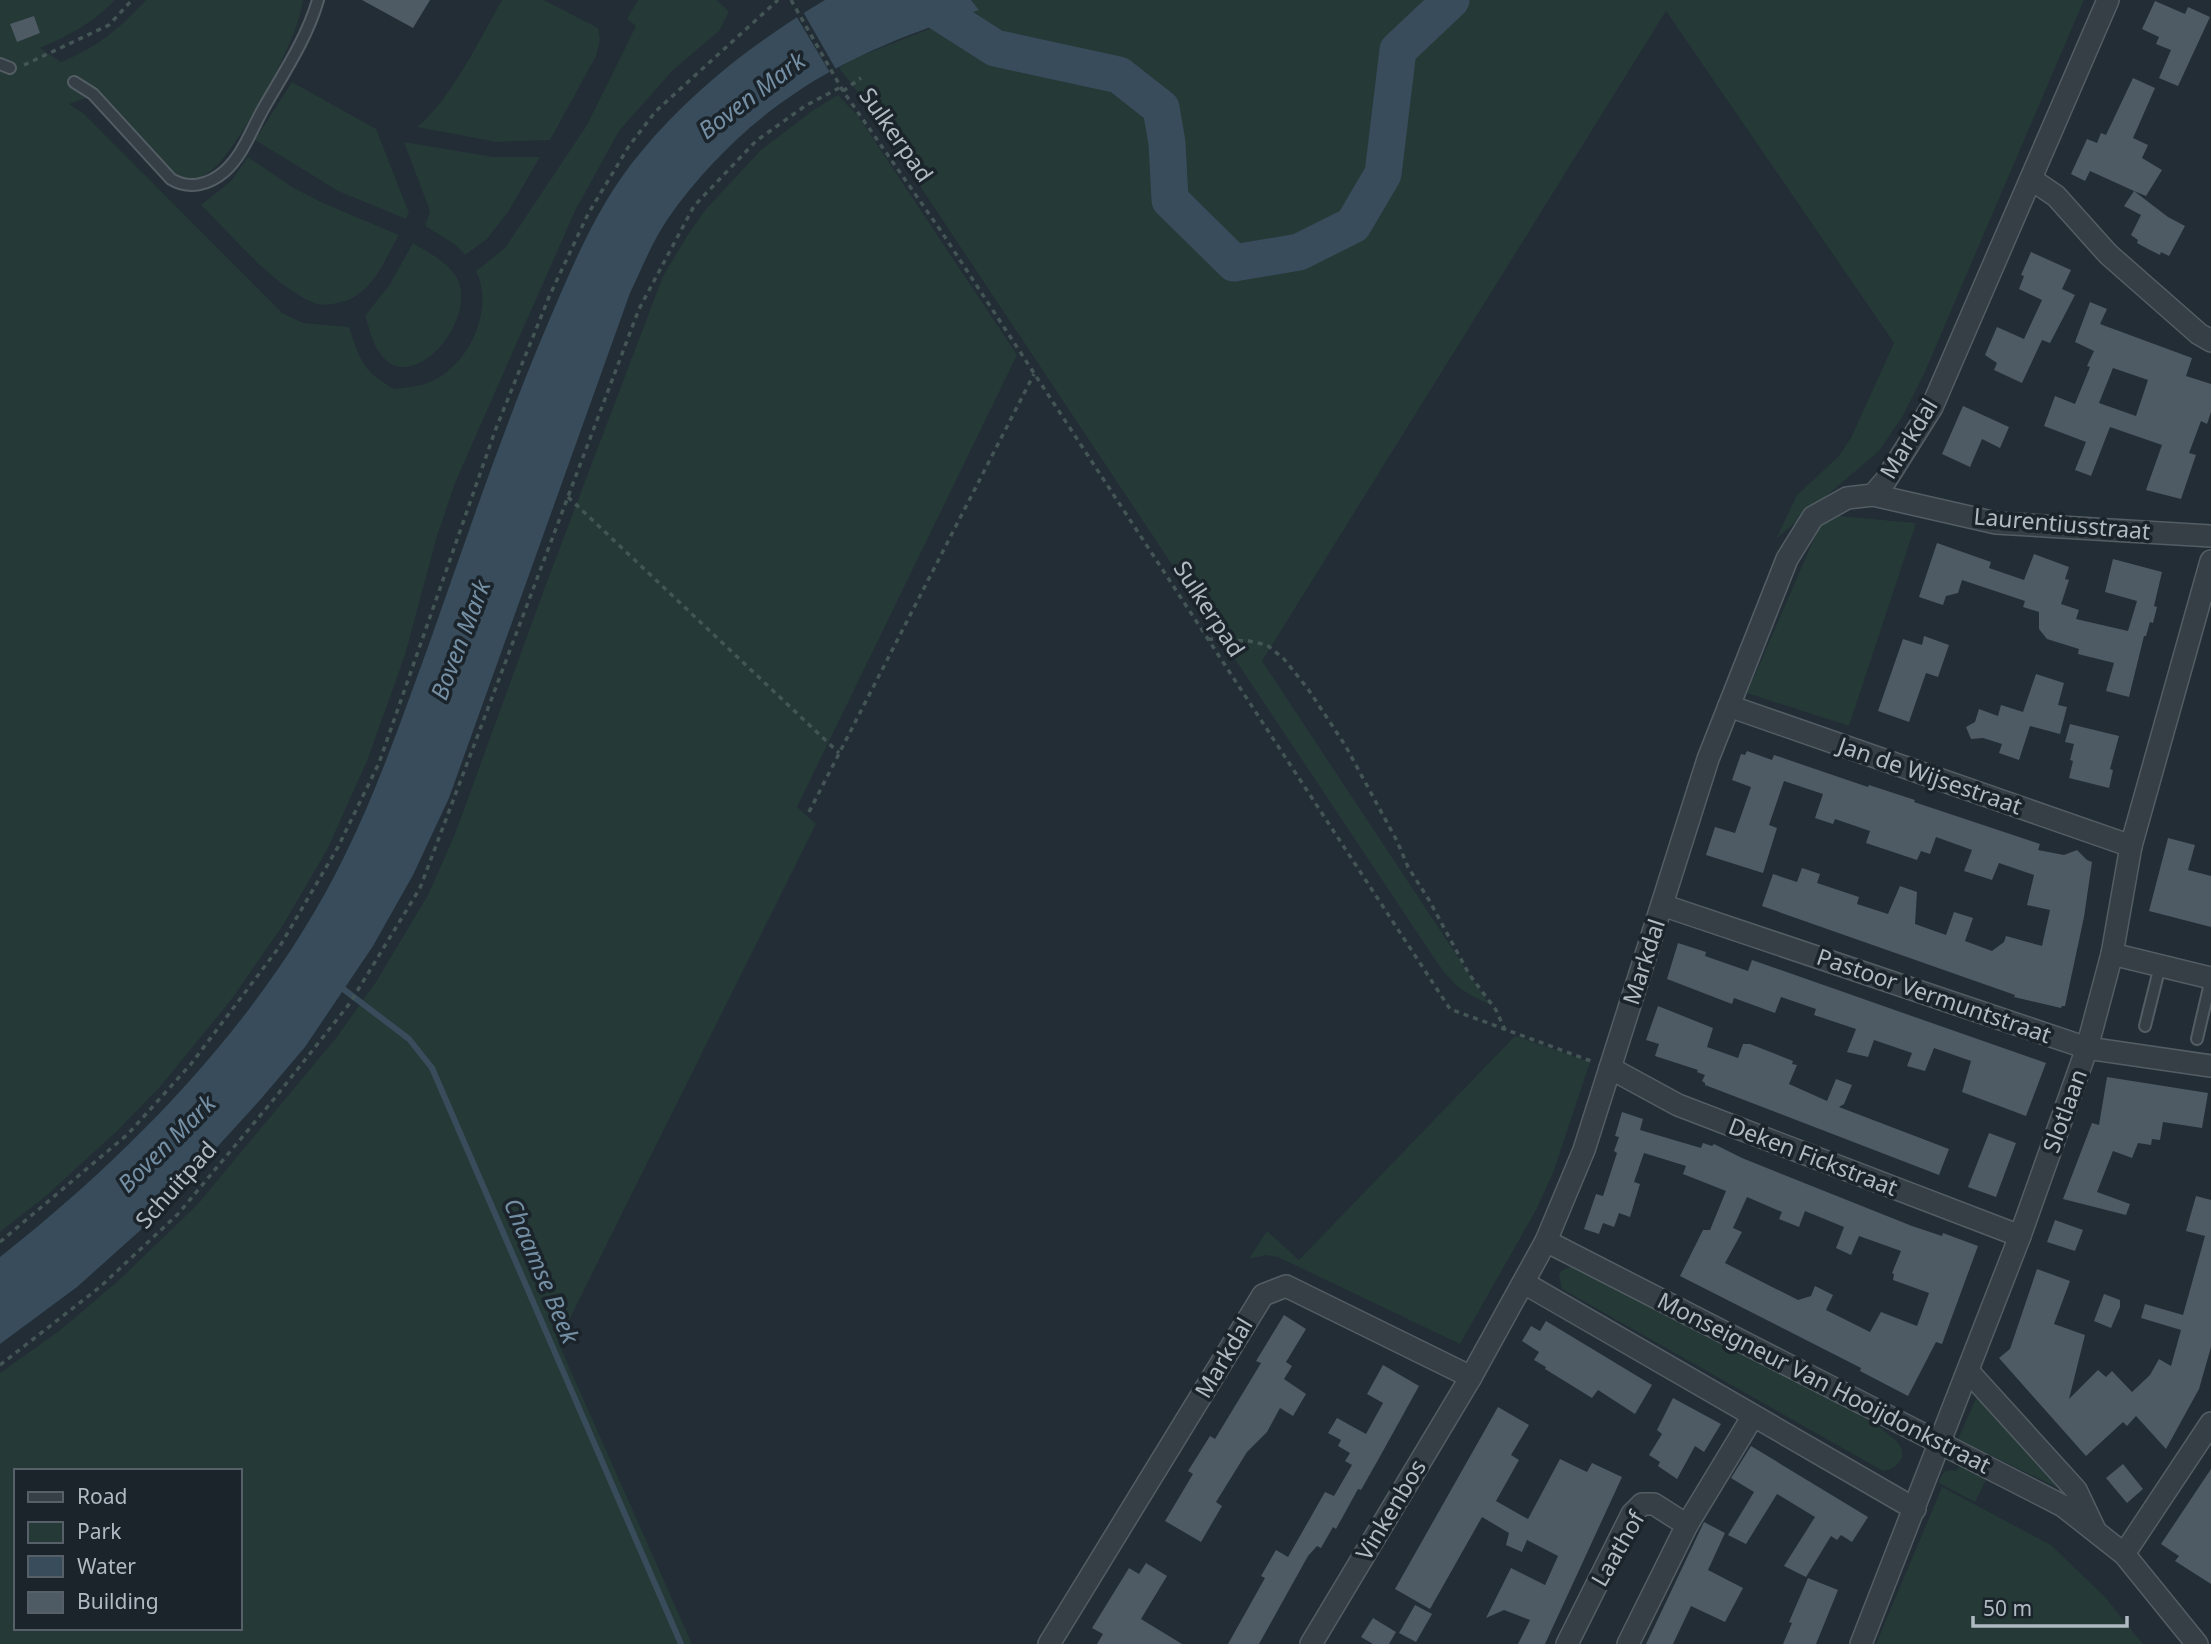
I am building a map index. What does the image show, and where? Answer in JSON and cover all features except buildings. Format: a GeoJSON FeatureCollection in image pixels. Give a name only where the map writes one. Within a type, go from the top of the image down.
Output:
{"type":"FeatureCollection","features":[{"type":"Feature","properties":{"kind":"street","name":"Markdal"},"geometry":{"type":"LineString","coordinates":[[1049,1644],[1263,1295],[1286,1286],[1471,1377],[1546,1241],[1584,1150],[1708,759],[1787,559],[1812,517],[1847,498],[1873,495],[1886,480],[1932,407],[2108,0]]}},
{"type":"Feature","properties":{"kind":"street"},"geometry":{"type":"LineString","coordinates":[[2031,179],[2056,196],[2108,254],[2199,334],[2211,341]]}},
{"type":"Feature","properties":{"kind":"street","name":"Laurentiusstraat"},"geometry":{"type":"LineString","coordinates":[[1873,495],[1996,523],[2211,536]]}},
{"type":"Feature","properties":{"kind":"street","name":"Slotlaan"},"geometry":{"type":"LineString","coordinates":[[1861,1644],[2020,1236],[2087,1048],[2112,954],[2132,846],[2211,561]]}},
{"type":"Feature","properties":{"kind":"street","name":"Jan de Wijsestraat"},"geometry":{"type":"LineString","coordinates":[[1729,706],[2132,846]]}},
{"type":"Feature","properties":{"kind":"street","name":"Pastoor Vermuntstraat"},"geometry":{"type":"LineString","coordinates":[[1662,905],[2087,1048],[2211,1066]]}},
{"type":"Feature","properties":{"kind":"street"},"geometry":{"type":"LineString","coordinates":[[2112,954],[2211,979]]}},
{"type":"Feature","properties":{"kind":"street","name":"Deken Fickstraat"},"geometry":{"type":"LineString","coordinates":[[1609,1068],[1678,1105],[2020,1236]]}},
{"type":"Feature","properties":{"kind":"street","name":"Monseigneur Van Hooijdonkstraat"},"geometry":{"type":"LineString","coordinates":[[1546,1241],[2063,1506],[2124,1554],[2197,1644]]}},
{"type":"Feature","properties":{"kind":"street"},"geometry":{"type":"LineString","coordinates":[[1524,1283],[1915,1509]]}},
{"type":"Feature","properties":{"kind":"street","name":"Monseigneur Van Hooijdonkstraat"},"geometry":{"type":"LineString","coordinates":[[1968,1371],[2076,1490],[2097,1532]]}},
{"type":"Feature","properties":{"kind":"street","name":"Vinkenbos"},"geometry":{"type":"LineString","coordinates":[[1311,1644],[1471,1377]]}},
{"type":"Feature","properties":{"kind":"street"},"geometry":{"type":"LineString","coordinates":[[1628,1644],[1687,1525],[1753,1416]]}},
{"type":"Feature","properties":{"kind":"street"},"geometry":{"type":"LineString","coordinates":[[2124,1554],[2211,1425]]}},
{"type":"Feature","properties":{"kind":"street","name":"Laathof"},"geometry":{"type":"LineString","coordinates":[[1567,1644],[1632,1514],[1642,1504],[1654,1504],[1687,1525]]}},
{"type":"Feature","properties":{"kind":"lane"},"geometry":{"type":"LineString","coordinates":[[74,82],[93,94],[171,179],[180,184],[197,186],[212,180],[235,160],[297,52],[313,18],[318,0]]}},
{"type":"Feature","properties":{"kind":"lane"},"geometry":{"type":"LineString","coordinates":[[2145,1026],[2160,966]]}},
{"type":"Feature","properties":{"kind":"lane"},"geometry":{"type":"LineString","coordinates":[[2197,1039],[2211,979]]}},
{"type":"Feature","properties":{"kind":"path"},"geometry":{"type":"LineString","coordinates":[[5,66],[22,66],[109,25],[132,0]]}},
{"type":"Feature","properties":{"kind":"path"},"geometry":{"type":"LineString","coordinates":[[0,1242],[128,1134],[191,1064],[280,946],[338,847],[379,763],[495,431],[549,297],[588,214],[629,146],[656,111],[778,0]]}},
{"type":"Feature","properties":{"kind":"path","name":"Sulkerpad"},"geometry":{"type":"LineString","coordinates":[[792,1],[842,89],[941,231],[1450,1009],[1609,1068]]}},
{"type":"Feature","properties":{"kind":"path","name":"Schuitpad"},"geometry":{"type":"LineString","coordinates":[[0,1365],[100,1287],[178,1214],[350,1003],[420,888],[639,309],[694,206],[756,141],[805,106],[862,78]]}},
{"type":"Feature","properties":{"kind":"path"},"geometry":{"type":"LineString","coordinates":[[808,812],[1034,373]]}},
{"type":"Feature","properties":{"kind":"path"},"geometry":{"type":"LineString","coordinates":[[568,497],[840,753]]}},
{"type":"Feature","properties":{"kind":"path"},"geometry":{"type":"LineString","coordinates":[[1208,639],[1249,641],[1267,645],[1284,659],[1308,689],[1345,745],[1397,841],[1408,867],[1469,974],[1496,1010],[1505,1030]]}},
{"type":"Feature","properties":{"kind":"green space"},"geometry":{"type":"Polygon","coordinates":[[[0,0],[115,0],[80,28],[40,48],[61,62],[87,50],[107,36],[146,0],[303,0],[292,37],[257,108],[216,166],[185,187],[91,96],[69,104],[84,114],[282,313],[303,323],[349,327],[364,364],[375,376],[394,389],[432,381],[445,373],[467,349],[475,334],[482,302],[476,271],[505,248],[587,125],[636,26],[627,19],[638,0],[717,0],[729,12],[719,31],[672,71],[619,131],[575,211],[455,483],[437,536],[405,655],[367,761],[327,850],[283,925],[231,1000],[159,1088],[115,1133],[47,1195],[0,1232],[0,0]]]}},
{"type":"Feature","properties":{"kind":"green space"},"geometry":{"type":"Polygon","coordinates":[[[502,0],[544,0],[598,28],[600,40],[596,56],[550,140],[496,142],[417,127],[453,85],[502,0]]]}},
{"type":"Feature","properties":{"kind":"green space"},"geometry":{"type":"Polygon","coordinates":[[[971,0],[2084,0],[1924,374],[1902,417],[1879,451],[1776,539],[1797,495],[1838,457],[1851,438],[1894,343],[1666,11],[1262,661],[1489,1004],[1459,987],[1436,961],[839,68],[855,58],[978,10],[971,0]]]}},
{"type":"Feature","properties":{"kind":"green space"},"geometry":{"type":"Polygon","coordinates":[[[292,82],[376,129],[409,213],[406,219],[338,191],[255,140],[292,82]]]}},
{"type":"Feature","properties":{"kind":"green space"},"geometry":{"type":"Polygon","coordinates":[[[838,95],[858,116],[1017,355],[797,807],[816,824],[558,1342],[692,1644],[0,1644],[0,1373],[59,1331],[117,1282],[197,1205],[336,1038],[376,982],[428,895],[455,834],[663,276],[706,209],[761,150],[838,95]]]}},
{"type":"Feature","properties":{"kind":"green space"},"geometry":{"type":"Polygon","coordinates":[[[404,142],[493,157],[540,157],[508,212],[487,239],[465,255],[456,245],[425,226],[430,211],[404,142]]]}},
{"type":"Feature","properties":{"kind":"green space"},"geometry":{"type":"Polygon","coordinates":[[[248,157],[292,187],[399,235],[366,288],[345,301],[325,305],[298,295],[268,273],[201,205],[231,181],[248,157]]]}},
{"type":"Feature","properties":{"kind":"green space"},"geometry":{"type":"Polygon","coordinates":[[[413,243],[450,268],[458,280],[461,297],[458,316],[450,334],[437,350],[423,361],[407,367],[392,364],[379,352],[365,316],[390,284],[413,243]]]}},
{"type":"Feature","properties":{"kind":"green space"},"geometry":{"type":"Polygon","coordinates":[[[1839,516],[1916,523],[1849,726],[1747,693],[1819,527],[1839,516]]]}},
{"type":"Feature","properties":{"kind":"green space"},"geometry":{"type":"Polygon","coordinates":[[[1515,1036],[1590,1062],[1553,1173],[1536,1210],[1460,1344],[1278,1257],[1266,1255],[1249,1259],[1267,1231],[1299,1260],[1515,1036]]]}},
{"type":"Feature","properties":{"kind":"green space"},"geometry":{"type":"Polygon","coordinates":[[[1574,1265],[1868,1420],[1901,1447],[1900,1461],[1893,1468],[1883,1471],[1562,1289],[1559,1276],[1561,1271],[1574,1265]]]}},
{"type":"Feature","properties":{"kind":"green space"},"geometry":{"type":"Polygon","coordinates":[[[1978,1394],[2058,1488],[1958,1439],[1978,1394]]]}},
{"type":"Feature","properties":{"kind":"green space"},"geometry":{"type":"Polygon","coordinates":[[[1960,1466],[1986,1480],[1975,1502],[1939,1483],[1944,1472],[1956,1471],[1960,1466]]]}},
{"type":"Feature","properties":{"kind":"green space"},"geometry":{"type":"Polygon","coordinates":[[[1942,1487],[2051,1545],[2104,1596],[2143,1644],[1876,1644],[1942,1487]]]}},
{"type":"Feature","properties":{"kind":"water","name":"Boven Mark"},"geometry":{"type":"Polygon","coordinates":[[[825,0],[971,0],[979,10],[860,56],[794,94],[759,120],[726,150],[696,182],[669,217],[630,293],[449,798],[413,875],[373,946],[305,1047],[144,1227],[77,1287],[0,1344],[0,1257],[101,1171],[195,1075],[278,969],[314,913],[345,855],[389,753],[527,373],[574,263],[610,194],[641,152],[703,87],[774,32],[825,0]]]}},
{"type":"Feature","properties":{"kind":"pier"},"geometry":{"type":"Polygon","coordinates":[[[802,10],[838,73],[832,76],[795,14],[802,10]]]}},
{"type":"Feature","properties":{"kind":"waterway"},"geometry":{"type":"LineString","coordinates":[[920,0],[995,48],[1119,75],[1161,108],[1167,143],[1170,200],[1234,263],[1299,252],[1353,225],[1383,174],[1398,50],[1451,0]]}},
{"type":"Feature","properties":{"kind":"waterway","name":"Chaamse Beek"},"geometry":{"type":"LineString","coordinates":[[338,985],[409,1039],[432,1068],[681,1644]]}}]}
